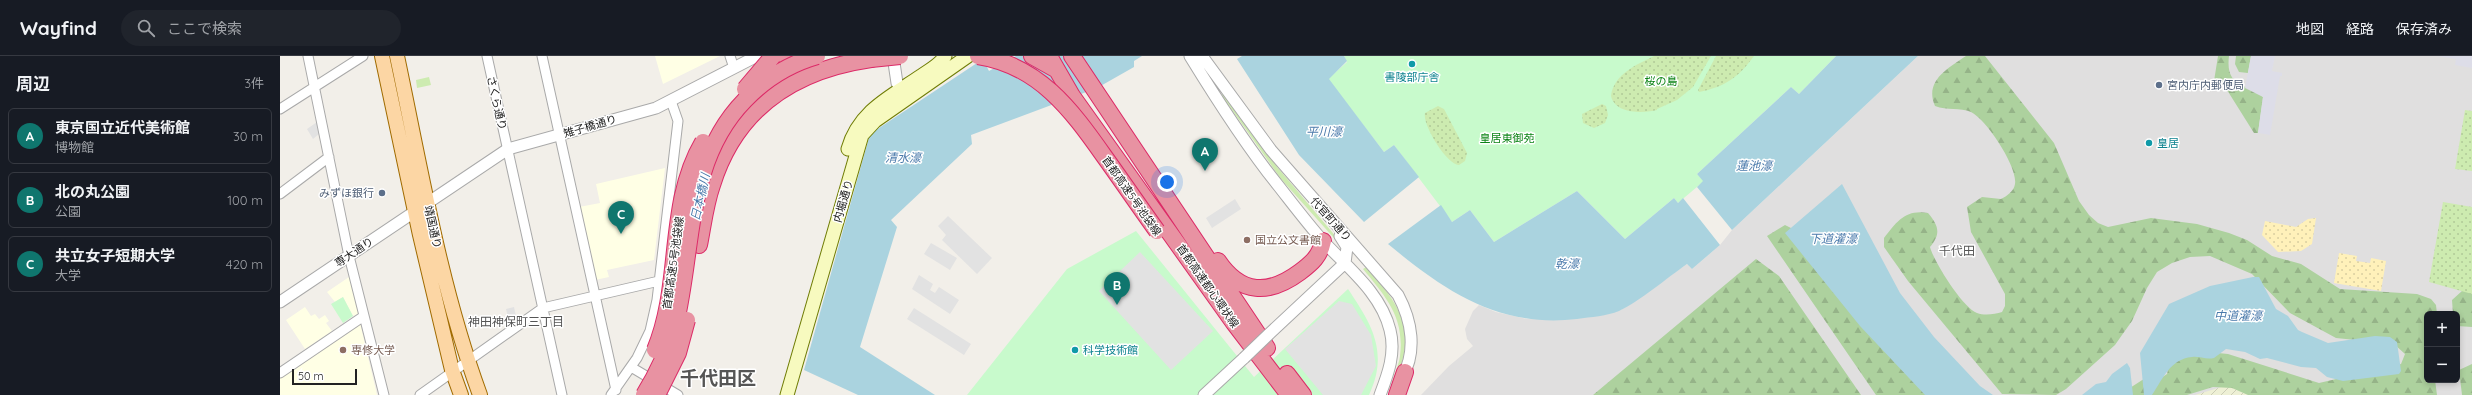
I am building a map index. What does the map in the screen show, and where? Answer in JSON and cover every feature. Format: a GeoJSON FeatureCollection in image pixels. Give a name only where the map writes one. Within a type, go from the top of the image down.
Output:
{"type":"FeatureCollection","features":[{"type":"Feature","properties":{"kind":"highway","name":"首都高速5号池袋線"},"geometry":{"type":"LineString","coordinates":[[644,395],[660,365],[674,328],[696,198],[710,149],[730,116],[760,86],[782,70],[817,56]]}},
{"type":"Feature","properties":{"kind":"highway","name":"首都高速5号池袋線"},"geometry":{"type":"LineString","coordinates":[[699,245],[711,186],[722,159],[736,135],[766,102],[795,80],[825,68],[852,62],[900,56]]}},
{"type":"Feature","properties":{"kind":"highway","name":"首都高速5号池袋線"},"geometry":{"type":"LineString","coordinates":[[978,56],[1019,68],[1054,93],[1086,130],[1171,220],[1198,286],[1266,365],[1289,395]]}},
{"type":"Feature","properties":{"kind":"highway","name":"首都高速5号池袋線"},"geometry":{"type":"LineString","coordinates":[[1032,56],[1053,67],[1078,89],[1171,220],[1246,319]]}},
{"type":"Feature","properties":{"kind":"highway"},"geometry":{"type":"LineString","coordinates":[[1049,56],[1072,96],[1171,220],[1236,281],[1251,287],[1268,288],[1290,279],[1316,259],[1323,240]]}},
{"type":"Feature","properties":{"kind":"highway"},"geometry":{"type":"LineString","coordinates":[[1072,56],[1129,141],[1171,220]]}},
{"type":"Feature","properties":{"kind":"highway","name":"首都高速5号池袋線"},"geometry":{"type":"LineString","coordinates":[[670,393],[673,365],[685,330],[708,187],[720,148],[741,111],[780,57]]}},
{"type":"Feature","properties":{"kind":"highway","name":"首都高速5号池袋線"},"geometry":{"type":"LineString","coordinates":[[631,395],[650,362],[662,330],[671,291],[683,197],[692,166],[711,131],[758,74],[780,57]]}},
{"type":"Feature","properties":{"kind":"highway","name":"首都高速都心環状線"},"geometry":{"type":"LineString","coordinates":[[1246,319],[1303,395]]}},
{"type":"Feature","properties":{"kind":"highway"},"geometry":{"type":"LineString","coordinates":[[1397,395],[1405,372]]}},
{"type":"Feature","properties":{"kind":"main road","name":"靖国通り"},"geometry":{"type":"LineString","coordinates":[[382,56],[415,210],[452,370],[461,395]]}},
{"type":"Feature","properties":{"kind":"main road","name":"靖国通り"},"geometry":{"type":"LineString","coordinates":[[397,56],[427,202],[467,360],[480,395]]}},
{"type":"Feature","properties":{"kind":"main road","name":"内堀通り"},"geometry":{"type":"LineString","coordinates":[[778,395],[853,132],[865,116],[934,67],[944,56]]}},
{"type":"Feature","properties":{"kind":"main road","name":"内堀通り"},"geometry":{"type":"LineString","coordinates":[[787,395],[862,135],[875,121],[968,56]]}},
{"type":"Feature","properties":{"kind":"street"},"geometry":{"type":"LineString","coordinates":[[308,56],[349,256],[384,395]]}},
{"type":"Feature","properties":{"kind":"street"},"geometry":{"type":"LineString","coordinates":[[280,109],[363,56]]}},
{"type":"Feature","properties":{"kind":"street","name":"さくら通り"},"geometry":{"type":"LineString","coordinates":[[487,56],[562,395]]}},
{"type":"Feature","properties":{"kind":"street"},"geometry":{"type":"LineString","coordinates":[[542,56],[596,295],[614,392]]}},
{"type":"Feature","properties":{"kind":"street"},"geometry":{"type":"LineString","coordinates":[[730,56],[734,68]]}},
{"type":"Feature","properties":{"kind":"street","name":"雉子橋通り"},"geometry":{"type":"LineString","coordinates":[[427,202],[508,149],[671,102],[757,56]]}},
{"type":"Feature","properties":{"kind":"street"},"geometry":{"type":"LineString","coordinates":[[893,56],[897,83],[902,89]]}},
{"type":"Feature","properties":{"kind":"street","name":"代官町通り"},"geometry":{"type":"LineString","coordinates":[[1190,56],[1262,163],[1323,240],[1382,308],[1390,330],[1393,345],[1391,360],[1380,395]]}},
{"type":"Feature","properties":{"kind":"street","name":"代官町通り"},"geometry":{"type":"LineString","coordinates":[[1202,56],[1267,145],[1317,204],[1392,287],[1404,307],[1411,333],[1411,347],[1405,372],[1392,395]]}},
{"type":"Feature","properties":{"kind":"street"},"geometry":{"type":"LineString","coordinates":[[614,392],[634,368],[650,331],[659,281],[678,121],[671,102]]}},
{"type":"Feature","properties":{"kind":"street"},"geometry":{"type":"LineString","coordinates":[[1262,163],[1261,155],[1267,145]]}},
{"type":"Feature","properties":{"kind":"street"},"geometry":{"type":"LineString","coordinates":[[280,194],[329,157]]}},
{"type":"Feature","properties":{"kind":"street","name":"専大通り"},"geometry":{"type":"LineString","coordinates":[[281,300],[349,256],[427,202]]}},
{"type":"Feature","properties":{"kind":"street"},"geometry":{"type":"LineString","coordinates":[[1204,395],[1344,263],[1347,246],[1317,204]]}},
{"type":"Feature","properties":{"kind":"street"},"geometry":{"type":"LineString","coordinates":[[420,395],[452,370],[543,308],[659,281]]}},
{"type":"Feature","properties":{"kind":"street"},"geometry":{"type":"LineString","coordinates":[[280,372],[364,316]]}},
{"type":"Feature","properties":{"kind":"street"},"geometry":{"type":"LineString","coordinates":[[634,368],[670,393]]}},
{"type":"Feature","properties":{"kind":"shaded area"},"geometry":{"type":"Polygon","coordinates":[[[655,56],[720,56],[663,84],[655,56]]]}},
{"type":"Feature","properties":{"kind":"shaded area","name":"皇居"},"geometry":{"type":"Polygon","coordinates":[[[1918,56],[2472,56],[2472,395],[1421,395],[1449,366],[1473,346],[1467,339],[1465,329],[1473,311],[1479,305],[1496,312],[1527,319],[1621,310],[1687,264],[1692,269],[1720,245],[1732,230],[1918,56]]]}},
{"type":"Feature","properties":{"kind":"shaded area"},"geometry":{"type":"Polygon","coordinates":[[[2251,56],[2275,56],[2272,71],[2282,73],[2282,76],[2280,76],[2270,135],[2258,133],[2263,97],[2245,88],[2251,56]]]}},
{"type":"Feature","properties":{"kind":"shaded area"},"geometry":{"type":"Polygon","coordinates":[[[2437,56],[2472,56],[2472,68],[2455,65],[2456,59],[2437,56]]]}},
{"type":"Feature","properties":{"kind":"shaded area"},"geometry":{"type":"Polygon","coordinates":[[[317,122],[319,134],[313,139],[307,129],[317,122]]]}},
{"type":"Feature","properties":{"kind":"shaded area"},"geometry":{"type":"Polygon","coordinates":[[[665,168],[654,260],[607,270],[609,277],[595,280],[579,207],[600,203],[596,184],[665,168]]]}},
{"type":"Feature","properties":{"kind":"shaded area"},"geometry":{"type":"Polygon","coordinates":[[[1235,199],[1241,209],[1212,228],[1206,218],[1235,199]]]}},
{"type":"Feature","properties":{"kind":"shaded area"},"geometry":{"type":"Polygon","coordinates":[[[948,216],[992,258],[977,274],[942,240],[946,235],[938,226],[948,216]]]}},
{"type":"Feature","properties":{"kind":"shaded area"},"geometry":{"type":"Polygon","coordinates":[[[931,243],[957,258],[950,270],[924,254],[931,243]]]}},
{"type":"Feature","properties":{"kind":"shaded area"},"geometry":{"type":"Polygon","coordinates":[[[1140,252],[1213,331],[1171,370],[1099,291],[1140,252]]]}},
{"type":"Feature","properties":{"kind":"shaded area"},"geometry":{"type":"Polygon","coordinates":[[[919,275],[933,284],[930,290],[935,293],[939,287],[959,300],[950,314],[912,289],[919,275]]]}},
{"type":"Feature","properties":{"kind":"shaded area","name":"専修大学"},"geometry":{"type":"Polygon","coordinates":[[[349,277],[359,313],[353,316],[343,297],[335,302],[327,292],[349,277]]]}},
{"type":"Feature","properties":{"kind":"shaded area"},"geometry":{"type":"Polygon","coordinates":[[[1339,301],[1352,304],[1371,335],[1376,366],[1361,395],[1323,395],[1285,349],[1339,301]]]}},
{"type":"Feature","properties":{"kind":"shaded area","name":"専修大学"},"geometry":{"type":"Polygon","coordinates":[[[305,307],[311,316],[315,314],[319,319],[325,315],[329,321],[326,323],[332,331],[305,349],[286,320],[305,307]]]}},
{"type":"Feature","properties":{"kind":"shaded area"},"geometry":{"type":"Polygon","coordinates":[[[514,307],[517,321],[510,325],[506,309],[514,307]]]}},
{"type":"Feature","properties":{"kind":"shaded area"},"geometry":{"type":"Polygon","coordinates":[[[914,308],[971,344],[964,355],[907,319],[914,308]]]}},
{"type":"Feature","properties":{"kind":"shaded area","name":"専修大学"},"geometry":{"type":"Polygon","coordinates":[[[360,323],[377,395],[280,395],[280,378],[360,323]]]}},
{"type":"Feature","properties":{"kind":"shaded area"},"geometry":{"type":"Polygon","coordinates":[[[2228,385],[2263,395],[2195,395],[2228,385]]]}},
{"type":"Feature","properties":{"kind":"green space","name":"皇居東御苑"},"geometry":{"type":"Polygon","coordinates":[[[1344,56],[1836,56],[1799,94],[1791,87],[1697,174],[1704,181],[1678,203],[1674,198],[1625,239],[1577,191],[1494,242],[1470,210],[1452,222],[1394,145],[1384,152],[1328,79],[1347,62],[1344,56]]]}},
{"type":"Feature","properties":{"kind":"green space","name":"桜の島"},"geometry":{"type":"Polygon","coordinates":[[[1654,56],[1711,56],[1693,87],[1677,100],[1657,110],[1646,112],[1624,110],[1618,107],[1611,96],[1616,82],[1627,71],[1654,56]]]}},
{"type":"Feature","properties":{"kind":"green space"},"geometry":{"type":"Polygon","coordinates":[[[1716,56],[1754,56],[1743,70],[1731,80],[1708,90],[1699,92],[1698,90],[1716,56]]]}},
{"type":"Feature","properties":{"kind":"green space"},"geometry":{"type":"Polygon","coordinates":[[[1966,56],[1985,56],[2054,143],[2079,201],[2089,215],[2098,223],[2108,227],[2151,218],[2197,224],[2229,233],[2247,240],[2272,256],[2301,264],[2340,289],[2417,294],[2431,299],[2436,305],[2437,311],[2424,311],[2424,383],[2435,383],[2437,395],[2248,395],[2232,388],[2213,387],[2187,395],[2119,395],[2150,375],[2158,380],[2167,374],[2170,360],[2208,352],[2228,354],[2319,383],[2401,364],[2405,354],[2394,344],[2336,338],[2290,313],[2252,274],[2210,256],[2190,257],[2172,263],[2157,272],[2147,288],[2132,321],[2115,345],[2066,389],[2056,395],[2002,394],[1908,281],[1884,247],[1884,238],[1893,226],[1903,218],[1914,213],[1928,213],[1937,230],[1936,238],[1930,247],[1937,263],[1957,294],[1964,303],[1977,313],[1987,315],[2002,312],[2005,306],[2005,294],[1971,232],[1967,207],[1982,197],[2001,199],[2006,196],[2013,189],[2015,184],[2015,176],[2000,144],[1977,116],[1967,111],[1935,106],[1932,97],[1935,82],[1952,65],[1966,56]]]}},
{"type":"Feature","properties":{"kind":"green space"},"geometry":{"type":"Polygon","coordinates":[[[2218,56],[2229,56],[2230,74],[2234,80],[2257,92],[2263,97],[2258,133],[2254,133],[2222,82],[2214,81],[2218,56]]]}},
{"type":"Feature","properties":{"kind":"green space"},"geometry":{"type":"Polygon","coordinates":[[[2236,56],[2251,56],[2248,73],[2239,72],[2235,64],[2236,56]]]}},
{"type":"Feature","properties":{"kind":"green space"},"geometry":{"type":"Polygon","coordinates":[[[429,77],[431,85],[417,88],[416,80],[429,77]]]}},
{"type":"Feature","properties":{"kind":"green space"},"geometry":{"type":"Polygon","coordinates":[[[1223,92],[1278,168],[1343,245],[1342,247],[1281,179],[1222,96],[1223,92]]]}},
{"type":"Feature","properties":{"kind":"green space"},"geometry":{"type":"Polygon","coordinates":[[[1602,104],[1606,106],[1608,115],[1605,123],[1594,128],[1583,123],[1582,114],[1602,104]]]}},
{"type":"Feature","properties":{"kind":"green space"},"geometry":{"type":"Polygon","coordinates":[[[1438,106],[1444,109],[1467,153],[1465,161],[1459,165],[1454,163],[1442,151],[1427,126],[1425,113],[1438,106]]]}},
{"type":"Feature","properties":{"kind":"green space"},"geometry":{"type":"Polygon","coordinates":[[[2465,110],[2472,111],[2472,171],[2455,169],[2465,110]]]}},
{"type":"Feature","properties":{"kind":"green space"},"geometry":{"type":"Polygon","coordinates":[[[2443,202],[2472,207],[2472,294],[2429,282],[2443,202]]]}},
{"type":"Feature","properties":{"kind":"green space"},"geometry":{"type":"Polygon","coordinates":[[[1785,225],[1795,230],[1939,395],[1876,395],[1767,236],[1785,225]]]}},
{"type":"Feature","properties":{"kind":"green space"},"geometry":{"type":"Polygon","coordinates":[[[1136,231],[1254,377],[1348,289],[1364,315],[1375,339],[1378,365],[1375,380],[1369,395],[967,395],[1067,269],[1136,231]]]}},
{"type":"Feature","properties":{"kind":"green space"},"geometry":{"type":"Polygon","coordinates":[[[1756,259],[1779,276],[1861,395],[1593,395],[1756,259]]]}},
{"type":"Feature","properties":{"kind":"green space"},"geometry":{"type":"Polygon","coordinates":[[[1366,267],[1390,296],[1398,309],[1403,323],[1405,337],[1404,352],[1400,369],[1392,388],[1400,356],[1401,342],[1399,330],[1392,308],[1379,288],[1363,269],[1366,267]]]}},
{"type":"Feature","properties":{"kind":"green space"},"geometry":{"type":"Polygon","coordinates":[[[2472,290],[2472,327],[2460,326],[2460,311],[2453,311],[2452,300],[2462,291],[2472,290]]]}},
{"type":"Feature","properties":{"kind":"green space"},"geometry":{"type":"Polygon","coordinates":[[[343,297],[353,316],[343,323],[331,304],[343,297]]]}},
{"type":"Feature","properties":{"kind":"green space"},"geometry":{"type":"Polygon","coordinates":[[[2472,364],[2472,395],[2462,395],[2460,370],[2472,364]]]}},
{"type":"Feature","properties":{"kind":"sand"},"geometry":{"type":"Polygon","coordinates":[[[2316,218],[2312,244],[2301,251],[2278,252],[2262,235],[2265,221],[2296,227],[2308,219],[2316,218]]]}},
{"type":"Feature","properties":{"kind":"sand"},"geometry":{"type":"Polygon","coordinates":[[[2339,253],[2357,256],[2356,261],[2370,263],[2371,258],[2386,261],[2381,291],[2334,283],[2339,253]]]}},
{"type":"Feature","properties":{"kind":"water","name":"清水濠"},"geometry":{"type":"Polygon","coordinates":[[[1016,56],[1142,56],[1134,61],[1134,67],[1097,88],[971,135],[972,144],[891,220],[897,227],[860,347],[935,395],[858,395],[804,370],[870,134],[983,59],[989,71],[1016,56]]]}},
{"type":"Feature","properties":{"kind":"water","name":"平川濠"},"geometry":{"type":"Polygon","coordinates":[[[1242,56],[1344,56],[1347,61],[1329,79],[1384,152],[1394,145],[1419,177],[1364,222],[1299,155],[1237,59],[1242,56]]]}},
{"type":"Feature","properties":{"kind":"water","name":"蓮池濠"},"geometry":{"type":"Polygon","coordinates":[[[1836,56],[1918,56],[1732,230],[1697,187],[1703,181],[1697,174],[1791,87],[1799,94],[1836,56]]]}},
{"type":"Feature","properties":{"kind":"water","name":"下道灌濠"},"geometry":{"type":"Polygon","coordinates":[[[1842,184],[1900,293],[1934,337],[1980,386],[1993,395],[1925,395],[1860,326],[1785,233],[1842,184]]]}},
{"type":"Feature","properties":{"kind":"water","name":"乾濠"},"geometry":{"type":"Polygon","coordinates":[[[1577,191],[1625,239],[1674,198],[1678,203],[1683,198],[1720,245],[1692,269],[1687,264],[1627,307],[1619,311],[1593,317],[1549,320],[1523,318],[1498,312],[1475,303],[1431,277],[1388,244],[1441,205],[1452,222],[1470,210],[1494,242],[1577,191]]]}},
{"type":"Feature","properties":{"kind":"water","name":"中道灌濠"},"geometry":{"type":"Polygon","coordinates":[[[2259,277],[2276,309],[2288,316],[2298,330],[2302,332],[2328,343],[2375,336],[2390,337],[2397,342],[2401,371],[2399,374],[2343,381],[2327,377],[2316,368],[2301,367],[2267,358],[2260,359],[2245,352],[2226,349],[2214,358],[2208,359],[2192,357],[2178,362],[2164,376],[2152,395],[2144,395],[2140,353],[2169,304],[2210,286],[2259,277]]]}},
{"type":"Feature","properties":{"kind":"water"},"geometry":{"type":"Polygon","coordinates":[[[2127,363],[2130,368],[2133,395],[2082,395],[2096,384],[2106,382],[2112,374],[2127,363]]]}},
{"type":"Feature","properties":{"kind":"place","name":"書陵部庁舎"},"geometry":{"type":"Point","coordinates":[1412,64]}},
{"type":"Feature","properties":{"kind":"place","name":"宮内庁内郵便局"},"geometry":{"type":"Point","coordinates":[2159,85]}},
{"type":"Feature","properties":{"kind":"place","name":"皇居"},"geometry":{"type":"Point","coordinates":[2149,143]}},
{"type":"Feature","properties":{"kind":"place","name":"東京国立近代美術館"},"geometry":{"type":"Point","coordinates":[1205,171]}},
{"type":"Feature","properties":{"kind":"place","name":"みずほ銀行"},"geometry":{"type":"Point","coordinates":[382,193]}},
{"type":"Feature","properties":{"kind":"place","name":"共立女子短期大学"},"geometry":{"type":"Point","coordinates":[621,234]}},
{"type":"Feature","properties":{"kind":"place","name":"国立公文書館"},"geometry":{"type":"Point","coordinates":[1247,240]}},
{"type":"Feature","properties":{"kind":"place","name":"北の丸公園"},"geometry":{"type":"Point","coordinates":[1117,305]}},
{"type":"Feature","properties":{"kind":"place","name":"専修大学"},"geometry":{"type":"Point","coordinates":[343,350]}},
{"type":"Feature","properties":{"kind":"place","name":"科学技術館"},"geometry":{"type":"Point","coordinates":[1075,350]}},
{"type":"Feature","properties":{"kind":"district","name":"千代田"},"geometry":{"type":"Point","coordinates":[1957,250]}},
{"type":"Feature","properties":{"kind":"district","name":"神田神保町三丁目"},"geometry":{"type":"Point","coordinates":[516,321]}},
{"type":"Feature","properties":{"kind":"district","name":"千代田区"},"geometry":{"type":"Point","coordinates":[718,378]}},
{"type":"Feature","properties":{"kind":"water label","name":"日本橋川"},"geometry":{"type":"Point","coordinates":[700,197]}}]}
